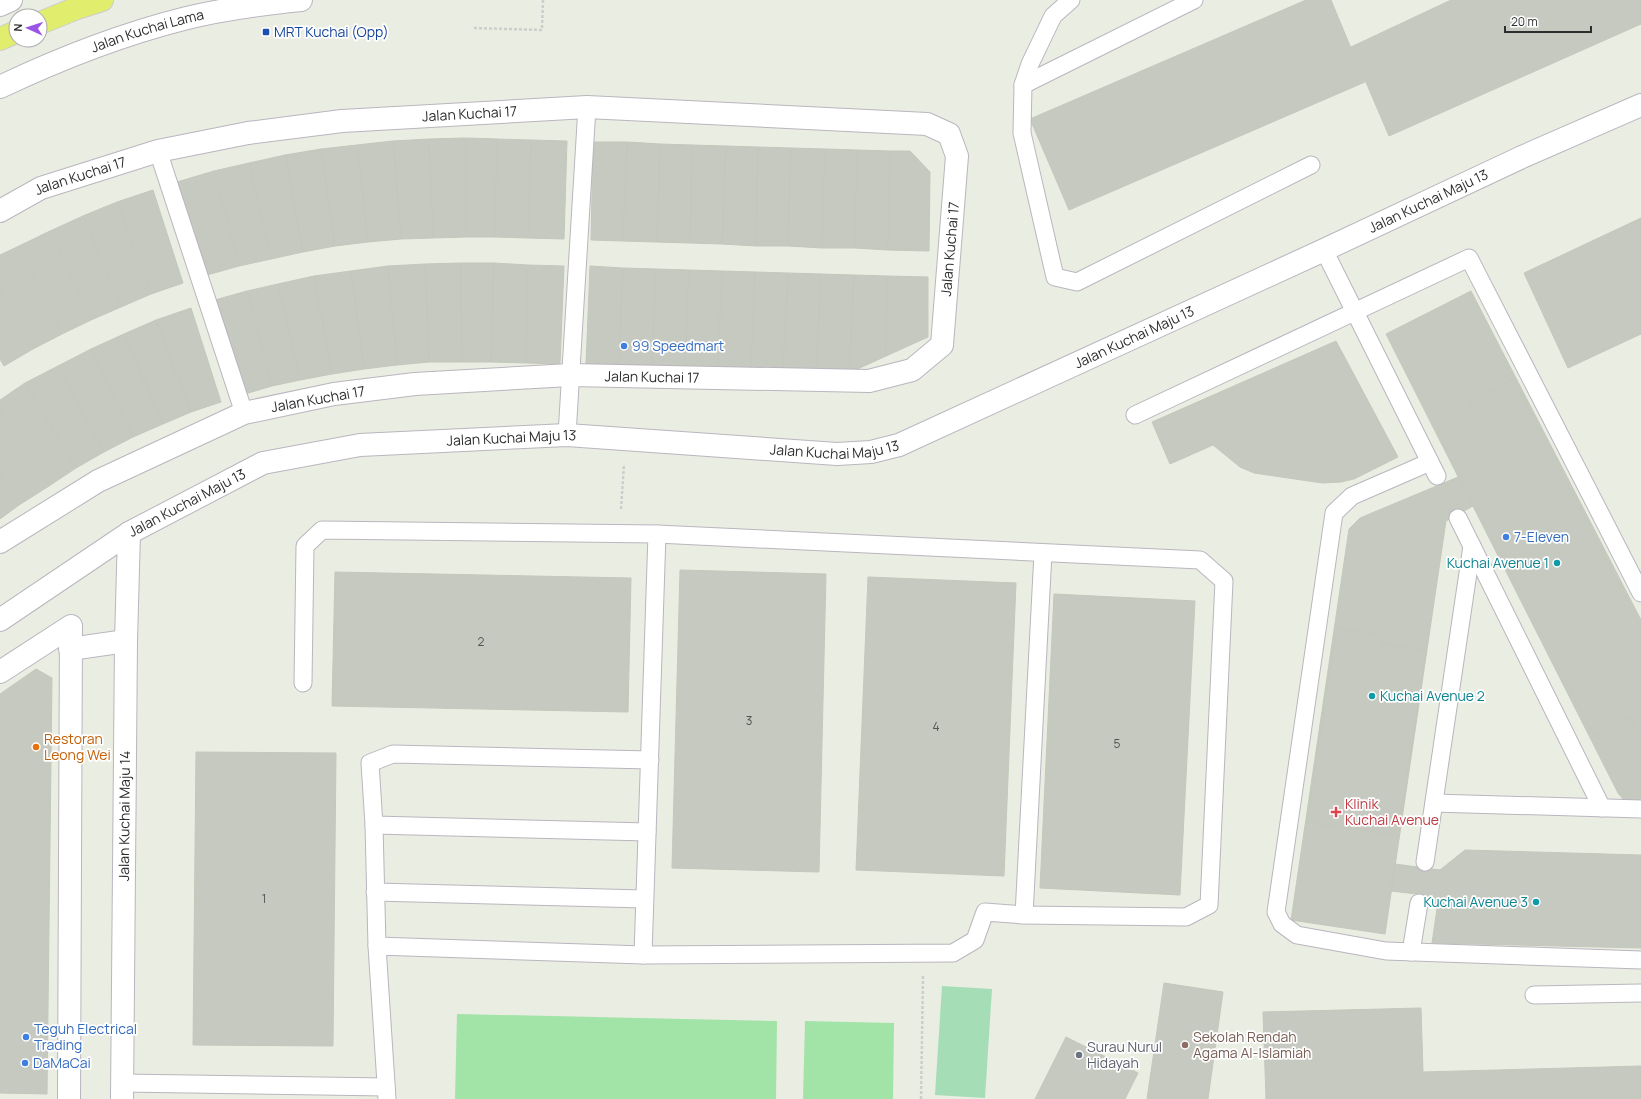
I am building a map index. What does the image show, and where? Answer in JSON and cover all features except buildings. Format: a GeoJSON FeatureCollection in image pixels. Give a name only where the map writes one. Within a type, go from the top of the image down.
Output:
{"type":"FeatureCollection","features":[{"type":"Feature","properties":{"kind":"highway"},"geometry":{"type":"LineString","coordinates":[[48,20],[102,0]]}},
{"type":"Feature","properties":{"kind":"street"},"geometry":{"type":"LineString","coordinates":[[0,5],[11,0]]}},
{"type":"Feature","properties":{"kind":"street","name":"Jalan Kuchai Lama"},"geometry":{"type":"LineString","coordinates":[[0,87],[58,62],[126,36],[184,19],[254,5],[301,0]]}},
{"type":"Feature","properties":{"kind":"street","name":"Jalan Kuchai Maju 13"},"geometry":{"type":"LineString","coordinates":[[0,620],[129,534],[263,463],[360,445],[567,435],[837,454],[871,452],[899,445],[1324,250],[1522,157],[1641,105]]}},
{"type":"Feature","properties":{"kind":"street","name":"Jalan Kuchai 17"},"geometry":{"type":"LineString","coordinates":[[0,211],[41,188],[158,151],[248,133],[342,121],[587,107],[927,124],[949,134],[957,156],[942,345],[912,370],[869,381],[570,375],[415,384],[334,394],[244,413],[98,481],[0,542]]}},
{"type":"Feature","properties":{"kind":"street","name":"Jalan Kuchai Maju 14"},"geometry":{"type":"LineString","coordinates":[[122,1091],[126,641],[129,534]]}},
{"type":"Feature","properties":{"kind":"street"},"geometry":{"type":"LineString","coordinates":[[0,672],[71,626],[69,1099]]}},
{"type":"Feature","properties":{"kind":"street"},"geometry":{"type":"LineString","coordinates":[[70,649],[126,641]]}},
{"type":"Feature","properties":{"kind":"lane"},"geometry":{"type":"LineString","coordinates":[[1072,0],[1053,16],[1030,64],[1023,85],[1022,133],[1055,277],[1077,282],[1311,166]]}},
{"type":"Feature","properties":{"kind":"lane"},"geometry":{"type":"LineString","coordinates":[[1023,85],[1194,0]]}},
{"type":"Feature","properties":{"kind":"lane"},"geometry":{"type":"LineString","coordinates":[[567,435],[587,107]]}},
{"type":"Feature","properties":{"kind":"lane"},"geometry":{"type":"LineString","coordinates":[[158,151],[244,413]]}},
{"type":"Feature","properties":{"kind":"lane"},"geometry":{"type":"LineString","coordinates":[[1324,250],[1434,469],[1352,496],[1334,513],[1276,912],[1282,924],[1297,935],[1386,951],[1641,960]]}},
{"type":"Feature","properties":{"kind":"lane"},"geometry":{"type":"LineString","coordinates":[[1135,415],[1469,258],[1641,593]]}},
{"type":"Feature","properties":{"kind":"lane"},"geometry":{"type":"LineString","coordinates":[[1458,518],[1602,808]]}},
{"type":"Feature","properties":{"kind":"lane"},"geometry":{"type":"LineString","coordinates":[[303,683],[306,546],[322,530],[657,534],[1200,560],[1224,581],[1209,905],[1186,917],[1024,915],[985,912],[975,940],[953,953],[643,956],[377,946]]}},
{"type":"Feature","properties":{"kind":"lane"},"geometry":{"type":"LineString","coordinates":[[643,956],[657,534]]}},
{"type":"Feature","properties":{"kind":"lane"},"geometry":{"type":"LineString","coordinates":[[1425,862],[1472,546]]}},
{"type":"Feature","properties":{"kind":"lane"},"geometry":{"type":"LineString","coordinates":[[1024,915],[1043,553]]}},
{"type":"Feature","properties":{"kind":"lane"},"geometry":{"type":"LineString","coordinates":[[122,1091],[386,1093],[377,946],[374,824],[370,763],[393,754],[650,760]]}},
{"type":"Feature","properties":{"kind":"lane"},"geometry":{"type":"LineString","coordinates":[[1434,804],[1641,810]]}},
{"type":"Feature","properties":{"kind":"lane"},"geometry":{"type":"LineString","coordinates":[[374,824],[647,832]]}},
{"type":"Feature","properties":{"kind":"lane"},"geometry":{"type":"LineString","coordinates":[[376,892],[644,899]]}},
{"type":"Feature","properties":{"kind":"lane"},"geometry":{"type":"LineString","coordinates":[[1411,952],[1418,903]]}},
{"type":"Feature","properties":{"kind":"lane"},"geometry":{"type":"LineString","coordinates":[[1534,994],[1641,993]]}},
{"type":"Feature","properties":{"kind":"path"},"geometry":{"type":"LineString","coordinates":[[474,28],[542,30],[543,0]]}},
{"type":"Feature","properties":{"kind":"path"},"geometry":{"type":"LineString","coordinates":[[620,534],[625,439]]}},
{"type":"Feature","properties":{"kind":"path"},"geometry":{"type":"LineString","coordinates":[[920,1099],[923,953]]}},
{"type":"Feature","properties":{"kind":"green space"},"geometry":{"type":"Polygon","coordinates":[[[942,986],[992,989],[985,1098],[935,1095],[942,986]]]}},
{"type":"Feature","properties":{"kind":"green space"},"geometry":{"type":"Polygon","coordinates":[[[457,1014],[777,1021],[776,1099],[455,1099],[457,1014]]]}},
{"type":"Feature","properties":{"kind":"green space"},"geometry":{"type":"Polygon","coordinates":[[[805,1021],[894,1023],[893,1099],[803,1099],[805,1021]]]}},
{"type":"Feature","properties":{"kind":"place","name":"MRT Kuchai (Opp)"},"geometry":{"type":"Point","coordinates":[266,32]}},
{"type":"Feature","properties":{"kind":"place","name":"99 Speedmart"},"geometry":{"type":"Point","coordinates":[624,346]}},
{"type":"Feature","properties":{"kind":"place","name":"7-Eleven"},"geometry":{"type":"Point","coordinates":[1506,537]}},
{"type":"Feature","properties":{"kind":"place","name":"Kuchai Avenue 1"},"geometry":{"type":"Point","coordinates":[1557,563]}},
{"type":"Feature","properties":{"kind":"place","name":"Kuchai Avenue 2"},"geometry":{"type":"Point","coordinates":[1372,696]}},
{"type":"Feature","properties":{"kind":"place","name":"Restoran Leong Wei"},"geometry":{"type":"Point","coordinates":[36,747]}},
{"type":"Feature","properties":{"kind":"place","name":"Klinik Kuchai Avenue"},"geometry":{"type":"Point","coordinates":[1336,812]}},
{"type":"Feature","properties":{"kind":"place","name":"Kuchai Avenue 3"},"geometry":{"type":"Point","coordinates":[1536,902]}},
{"type":"Feature","properties":{"kind":"place","name":"Teguh Electrical Trading"},"geometry":{"type":"Point","coordinates":[26,1037]}},
{"type":"Feature","properties":{"kind":"place","name":"Sekolah Rendah Agama Al-Islamiah"},"geometry":{"type":"Point","coordinates":[1185,1045]}},
{"type":"Feature","properties":{"kind":"place","name":"Surau Nurul Hidayah"},"geometry":{"type":"Point","coordinates":[1079,1055]}},
{"type":"Feature","properties":{"kind":"place","name":"DaMaCai"},"geometry":{"type":"Point","coordinates":[25,1063]}}]}
